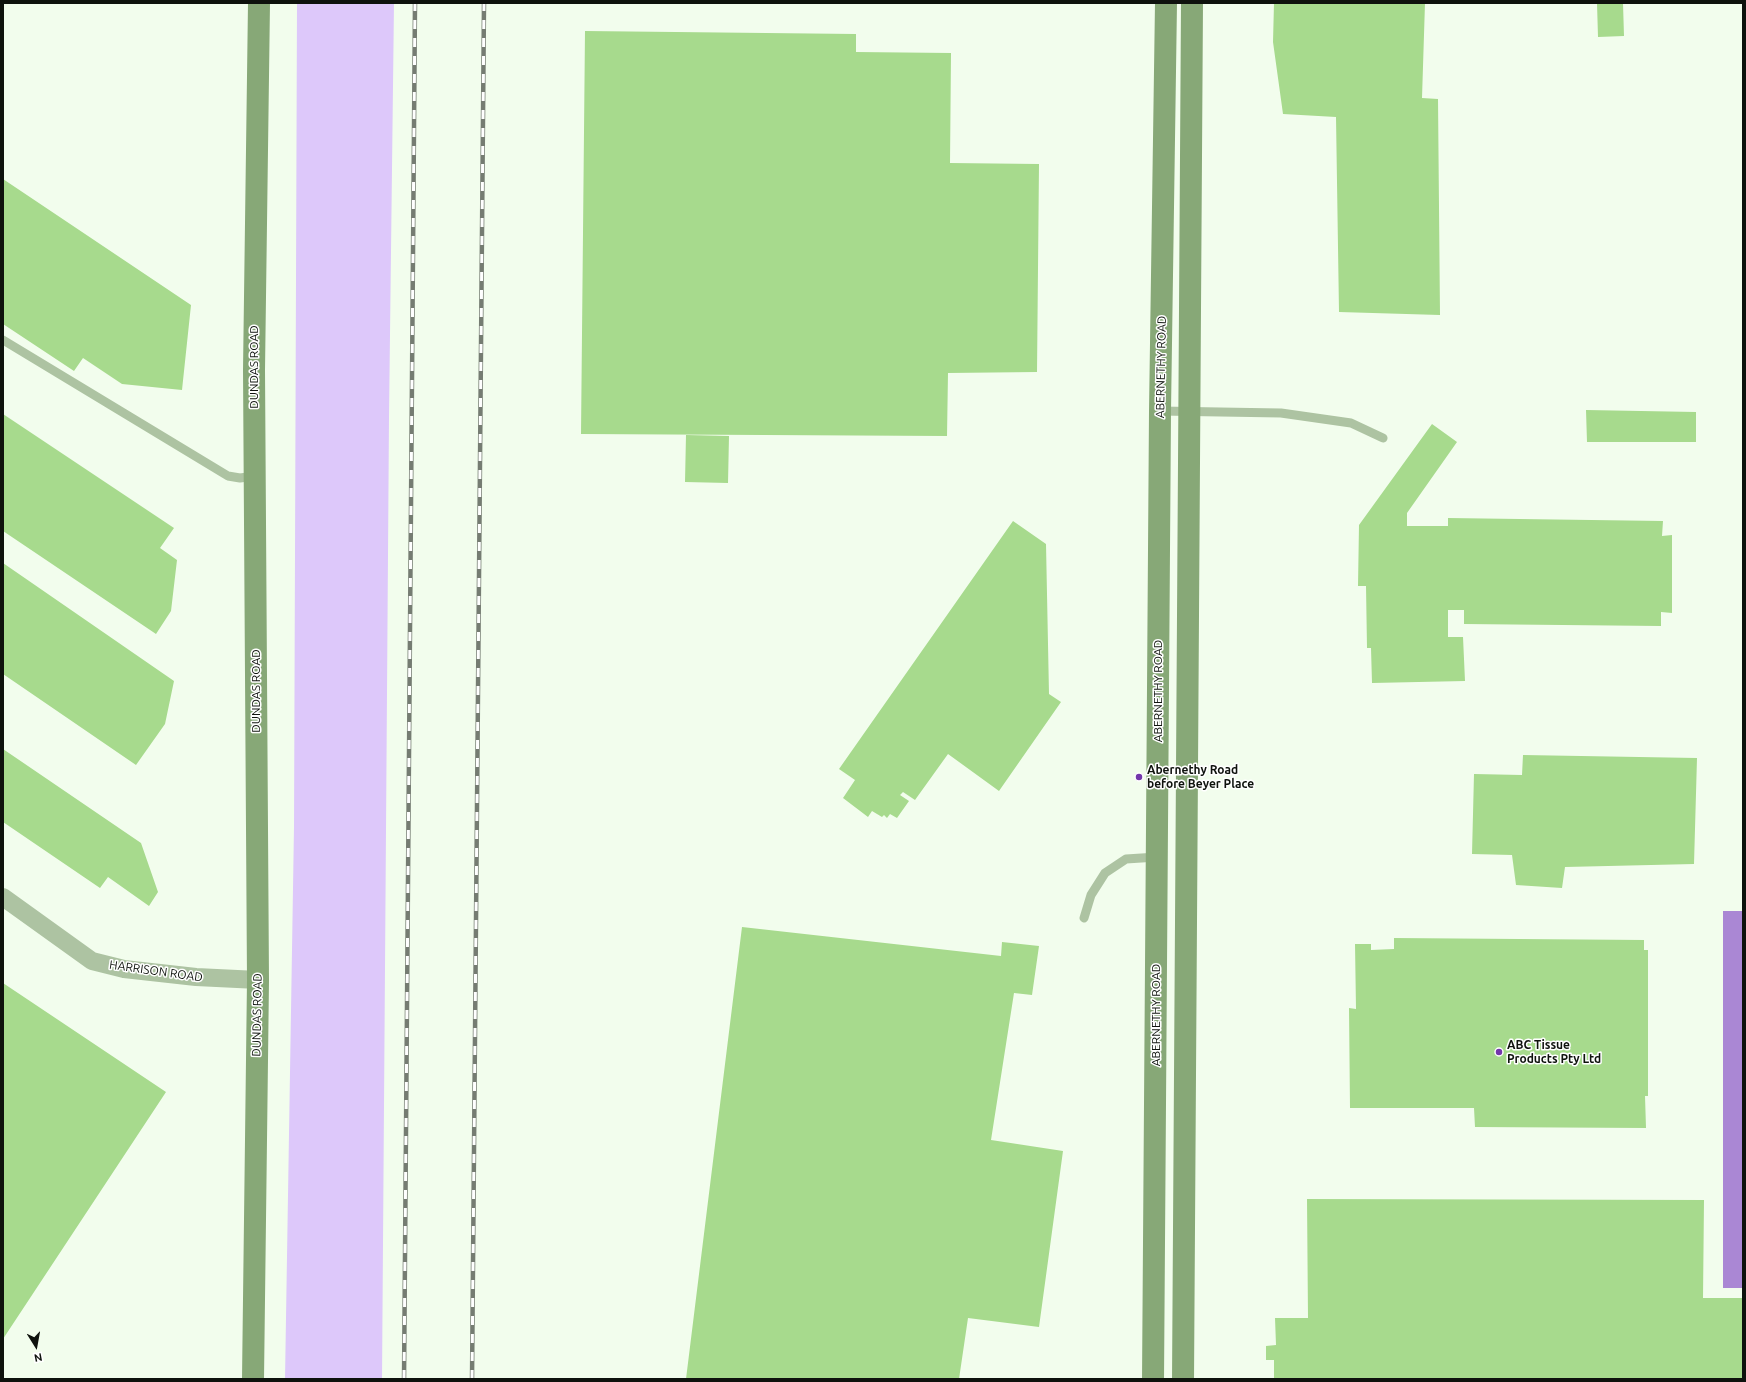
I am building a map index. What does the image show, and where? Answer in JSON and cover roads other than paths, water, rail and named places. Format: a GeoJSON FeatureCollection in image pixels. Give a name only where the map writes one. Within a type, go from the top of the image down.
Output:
{"type":"FeatureCollection","features":[{"type":"Feature","properties":{"kind":"main road","name":"DUNDAS ROAD"},"geometry":{"type":"LineString","coordinates":[[252,1379],[258,980],[254,370],[259,3]]}},
{"type":"Feature","properties":{"kind":"main road","name":"ABERNETHY ROAD"},"geometry":{"type":"LineString","coordinates":[[1153,1379],[1160,411],[1166,3]]}},
{"type":"Feature","properties":{"kind":"main road"},"geometry":{"type":"LineString","coordinates":[[1183,1379],[1192,3]]}},
{"type":"Feature","properties":{"kind":"main road"},"geometry":{"type":"LineString","coordinates":[[1156,910],[1187,912]]}},
{"type":"Feature","properties":{"kind":"street","name":"HARRISON ROAD"},"geometry":{"type":"LineString","coordinates":[[3,897],[92,961],[124,969],[196,977],[258,980]]}},
{"type":"Feature","properties":{"kind":"lane"},"geometry":{"type":"LineString","coordinates":[[3,340],[228,476],[240,478],[255,476]]}},
{"type":"Feature","properties":{"kind":"lane"},"geometry":{"type":"LineString","coordinates":[[1160,411],[1281,413],[1351,423],[1383,438]]}},
{"type":"Feature","properties":{"kind":"lane"},"geometry":{"type":"LineString","coordinates":[[1084,918],[1091,895],[1105,873],[1126,859],[1157,857]]}},
{"type":"Feature","properties":{"kind":"railway"},"geometry":{"type":"LineString","coordinates":[[404,1379],[415,3]]}},
{"type":"Feature","properties":{"kind":"railway"},"geometry":{"type":"LineString","coordinates":[[472,1379],[484,3]]}},
{"type":"Feature","properties":{"kind":"place","name":"Abernethy Road before Beyer Place"},"geometry":{"type":"Point","coordinates":[1139,777]}},
{"type":"Feature","properties":{"kind":"place","name":"ABC Tissue Products Pty Ltd"},"geometry":{"type":"Point","coordinates":[1499,1052]}}]}
